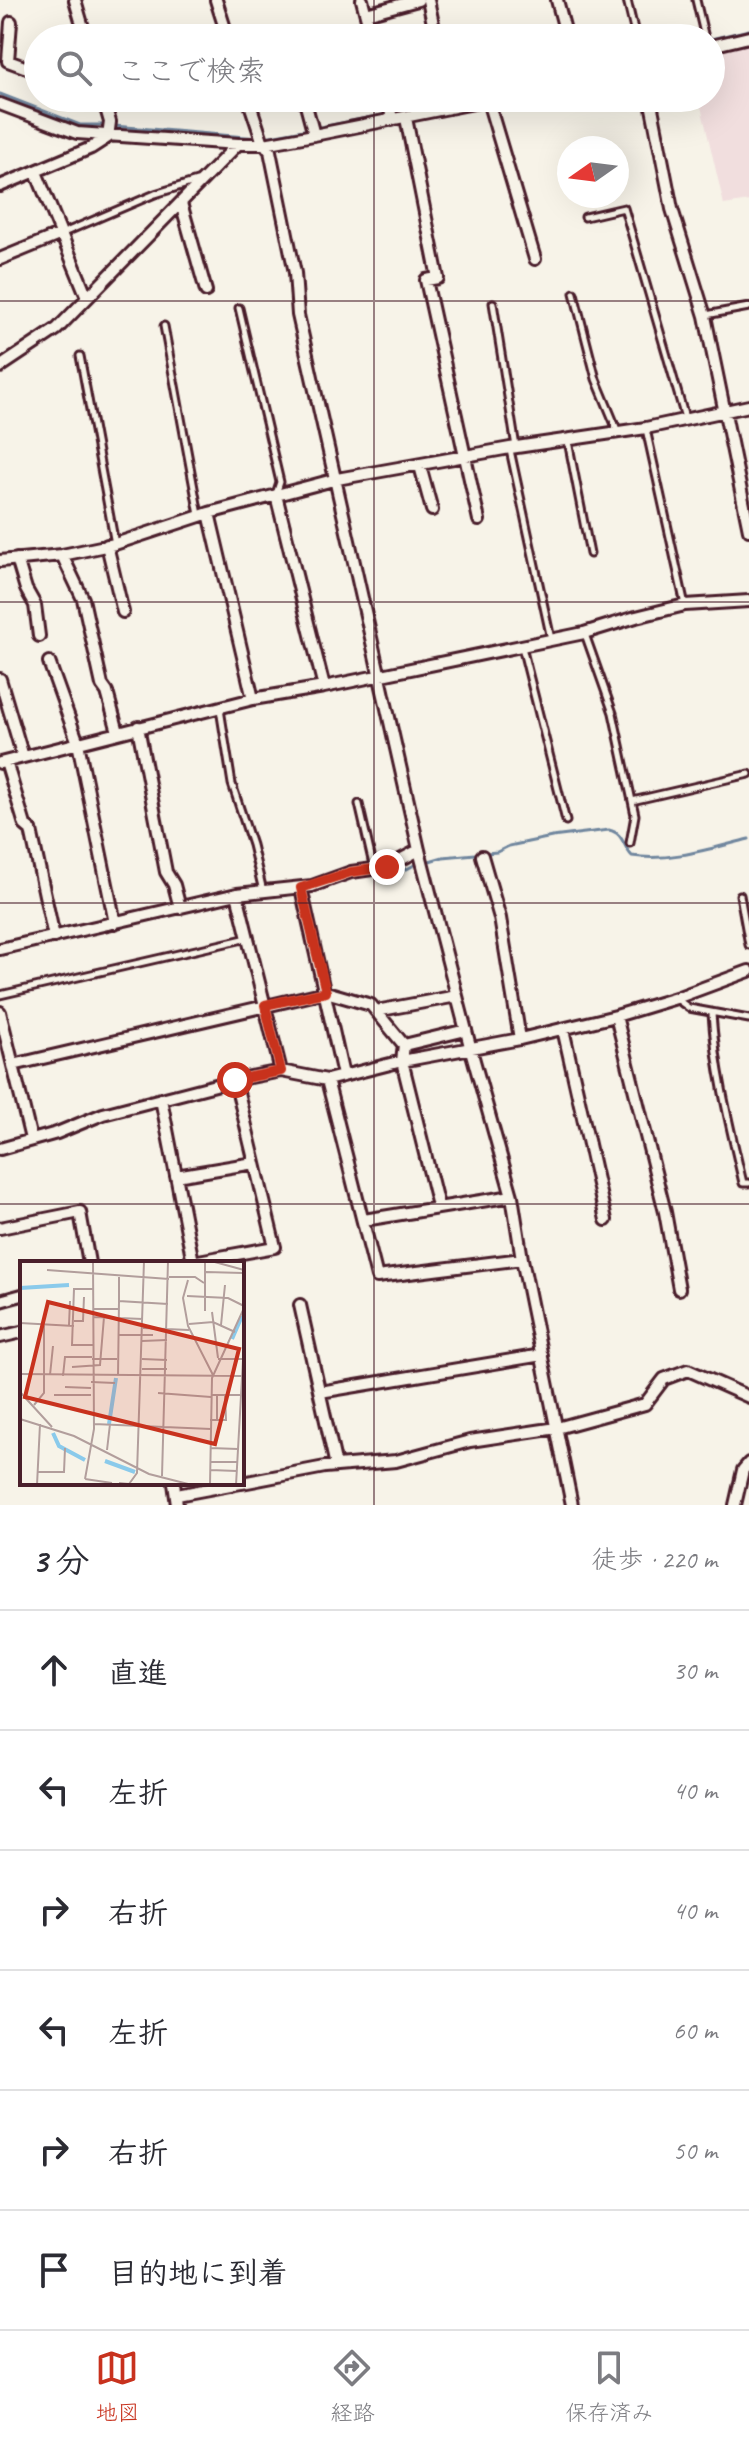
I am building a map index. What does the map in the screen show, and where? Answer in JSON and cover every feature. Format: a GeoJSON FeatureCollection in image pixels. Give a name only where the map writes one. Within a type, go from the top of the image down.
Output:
{"type":"FeatureCollection","features":[{"type":"Feature","properties":{"kind":"street"},"geometry":{"type":"LineString","coordinates":[[75,0],[82,24]]}},
{"type":"Feature","properties":{"kind":"street"},"geometry":{"type":"LineString","coordinates":[[216,0],[224,24]]}},
{"type":"Feature","properties":{"kind":"street"},"geometry":{"type":"LineString","coordinates":[[362,0],[368,24]]}},
{"type":"Feature","properties":{"kind":"street"},"geometry":{"type":"LineString","coordinates":[[366,14],[418,0]]}},
{"type":"Feature","properties":{"kind":"street"},"geometry":{"type":"LineString","coordinates":[[428,0],[433,24]]}},
{"type":"Feature","properties":{"kind":"street"},"geometry":{"type":"LineString","coordinates":[[557,0],[563,24]]}},
{"type":"Feature","properties":{"kind":"street"},"geometry":{"type":"LineString","coordinates":[[11,22],[8,61],[24,67]]}},
{"type":"Feature","properties":{"kind":"street"},"geometry":{"type":"LineString","coordinates":[[725,43],[749,37]]}},
{"type":"Feature","properties":{"kind":"street"},"geometry":{"type":"LineString","coordinates":[[0,104],[77,133],[238,144],[264,144],[434,112]]}},
{"type":"Feature","properties":{"kind":"street"},"geometry":{"type":"LineString","coordinates":[[0,186],[91,148],[108,137],[110,122],[106,112]]}},
{"type":"Feature","properties":{"kind":"street"},"geometry":{"type":"LineString","coordinates":[[253,112],[264,144],[270,151],[295,273],[298,315],[419,850],[512,1196],[572,1505]]}},
{"type":"Feature","properties":{"kind":"street"},"geometry":{"type":"LineString","coordinates":[[308,112],[314,135]]}},
{"type":"Feature","properties":{"kind":"street"},"geometry":{"type":"LineString","coordinates":[[391,112],[392,120]]}},
{"type":"Feature","properties":{"kind":"street"},"geometry":{"type":"LineString","coordinates":[[497,112],[535,259]]}},
{"type":"Feature","properties":{"kind":"street"},"geometry":{"type":"LineString","coordinates":[[653,112],[672,209],[705,316],[748,511],[749,530]]}},
{"type":"Feature","properties":{"kind":"street"},"geometry":{"type":"LineString","coordinates":[[406,118],[438,278],[426,280],[479,520]]}},
{"type":"Feature","properties":{"kind":"street"},"geometry":{"type":"LineString","coordinates":[[1,363],[57,329],[238,144]]}},
{"type":"Feature","properties":{"kind":"street"},"geometry":{"type":"LineString","coordinates":[[36,172],[87,297]]}},
{"type":"Feature","properties":{"kind":"street"},"geometry":{"type":"LineString","coordinates":[[181,203],[206,291]]}},
{"type":"Feature","properties":{"kind":"street"},"geometry":{"type":"LineString","coordinates":[[0,259],[61,234]]}},
{"type":"Feature","properties":{"kind":"street"},"geometry":{"type":"LineString","coordinates":[[0,561],[62,555],[111,544],[204,514],[337,479],[646,428],[749,406]]}},
{"type":"Feature","properties":{"kind":"street"},"geometry":{"type":"LineString","coordinates":[[420,466],[432,510]]}},
{"type":"Feature","properties":{"kind":"street"},"geometry":{"type":"LineString","coordinates":[[276,495],[324,687]]}},
{"type":"Feature","properties":{"kind":"street"},"geometry":{"type":"LineString","coordinates":[[204,514],[253,699]]}},
{"type":"Feature","properties":{"kind":"street"},"geometry":{"type":"LineString","coordinates":[[111,544],[123,612]]}},
{"type":"Feature","properties":{"kind":"street"},"geometry":{"type":"LineString","coordinates":[[62,555],[83,599],[102,685],[107,692],[118,732]]}},
{"type":"Feature","properties":{"kind":"street"},"geometry":{"type":"LineString","coordinates":[[17,559],[26,589],[35,605],[39,636]]}},
{"type":"Feature","properties":{"kind":"street"},"geometry":{"type":"LineString","coordinates":[[54,937],[31,830],[25,825],[3,762],[253,699],[522,647],[685,605],[749,601]]}},
{"type":"Feature","properties":{"kind":"street"},"geometry":{"type":"LineString","coordinates":[[49,662],[78,743],[115,923]]}},
{"type":"Feature","properties":{"kind":"street"},"geometry":{"type":"LineString","coordinates":[[0,679],[23,757]]}},
{"type":"Feature","properties":{"kind":"street"},"geometry":{"type":"LineString","coordinates":[[138,727],[166,872],[174,885],[180,908]]}},
{"type":"Feature","properties":{"kind":"street"},"geometry":{"type":"LineString","coordinates":[[0,949],[237,894],[301,888],[351,872],[387,867],[419,850]]}},
{"type":"Feature","properties":{"kind":"street"},"geometry":{"type":"LineString","coordinates":[[482,856],[500,918],[520,1039]]}},
{"type":"Feature","properties":{"kind":"street"},"geometry":{"type":"LineString","coordinates":[[301,888],[343,1075]]}},
{"type":"Feature","properties":{"kind":"street"},"geometry":{"type":"LineString","coordinates":[[237,894],[281,1071]]}},
{"type":"Feature","properties":{"kind":"street"},"geometry":{"type":"LineString","coordinates":[[0,1149],[57,1133],[103,1114],[235,1080],[281,1071],[327,1080],[402,1061],[471,1050],[563,1029],[676,998],[749,971]]}},
{"type":"Feature","properties":{"kind":"street"},"geometry":{"type":"LineString","coordinates":[[13,1065],[326,992],[371,1005],[404,1045],[402,1061],[438,1206]]}},
{"type":"Feature","properties":{"kind":"street"},"geometry":{"type":"LineString","coordinates":[[376,1011],[457,996]]}},
{"type":"Feature","properties":{"kind":"street"},"geometry":{"type":"LineString","coordinates":[[0,1012],[31,1139]]}},
{"type":"Feature","properties":{"kind":"street"},"geometry":{"type":"LineString","coordinates":[[616,1016],[665,1212],[679,1289]]}},
{"type":"Feature","properties":{"kind":"street"},"geometry":{"type":"LineString","coordinates":[[563,1029],[606,1220]]}},
{"type":"Feature","properties":{"kind":"street"},"geometry":{"type":"LineString","coordinates":[[404,1045],[466,1030]]}},
{"type":"Feature","properties":{"kind":"street"},"geometry":{"type":"LineString","coordinates":[[196,1261],[275,1247],[235,1080]]}},
{"type":"Feature","properties":{"kind":"street"},"geometry":{"type":"LineString","coordinates":[[327,1080],[377,1277],[522,1259]]}},
{"type":"Feature","properties":{"kind":"street"},"geometry":{"type":"LineString","coordinates":[[161,1099],[190,1261]]}},
{"type":"Feature","properties":{"kind":"street"},"geometry":{"type":"LineString","coordinates":[[176,1176],[254,1163]]}},
{"type":"Feature","properties":{"kind":"street"},"geometry":{"type":"LineString","coordinates":[[364,1220],[512,1196]]}},
{"type":"Feature","properties":{"kind":"street"},"geometry":{"type":"LineString","coordinates":[[0,1228],[80,1212],[89,1261]]}},
{"type":"Feature","properties":{"kind":"street"},"geometry":{"type":"LineString","coordinates":[[0,1301],[20,1296]]}},
{"type":"Feature","properties":{"kind":"street"},"geometry":{"type":"LineString","coordinates":[[300,1305],[336,1466]]}},
{"type":"Feature","properties":{"kind":"street"},"geometry":{"type":"LineString","coordinates":[[0,1337],[20,1332]]}},
{"type":"Feature","properties":{"kind":"street"},"geometry":{"type":"LineString","coordinates":[[320,1392],[542,1355]]}},
{"type":"Feature","properties":{"kind":"street"},"geometry":{"type":"LineString","coordinates":[[244,1483],[336,1466],[396,1461],[470,1441],[557,1428],[645,1404],[664,1379],[688,1370],[749,1397]]}},
{"type":"Feature","properties":{"kind":"street"},"geometry":{"type":"LineString","coordinates":[[735,1505],[743,1470],[749,1463]]}},
{"type":"Feature","properties":{"kind":"street"},"geometry":{"type":"LineString","coordinates":[[177,1500],[234,1485]]}},
{"type":"Feature","properties":{"kind":"lane"},"geometry":{"type":"LineString","coordinates":[[627,0],[633,24]]}},
{"type":"Feature","properties":{"kind":"lane"},"geometry":{"type":"LineString","coordinates":[[696,0],[702,24]]}},
{"type":"Feature","properties":{"kind":"lane"},"geometry":{"type":"LineString","coordinates":[[61,234],[155,194],[205,179]]}},
{"type":"Feature","properties":{"kind":"lane"},"geometry":{"type":"LineString","coordinates":[[585,217],[624,208],[685,418]]}},
{"type":"Feature","properties":{"kind":"lane"},"geometry":{"type":"LineString","coordinates":[[574,293],[596,379],[618,432]]}},
{"type":"Feature","properties":{"kind":"lane"},"geometry":{"type":"LineString","coordinates":[[493,303],[513,448],[551,640]]}},
{"type":"Feature","properties":{"kind":"lane"},"geometry":{"type":"LineString","coordinates":[[705,316],[749,307]]}},
{"type":"Feature","properties":{"kind":"lane"},"geometry":{"type":"LineString","coordinates":[[239,308],[280,482],[276,495]]}},
{"type":"Feature","properties":{"kind":"lane"},"geometry":{"type":"LineString","coordinates":[[164,326],[204,514]]}},
{"type":"Feature","properties":{"kind":"lane"},"geometry":{"type":"LineString","coordinates":[[80,356],[111,544]]}},
{"type":"Feature","properties":{"kind":"lane"},"geometry":{"type":"LineString","coordinates":[[646,428],[685,605]]}},
{"type":"Feature","properties":{"kind":"lane"},"geometry":{"type":"LineString","coordinates":[[568,440],[590,554]]}},
{"type":"Feature","properties":{"kind":"lane"},"geometry":{"type":"LineString","coordinates":[[584,633],[613,713],[635,815],[630,843]]}},
{"type":"Feature","properties":{"kind":"lane"},"geometry":{"type":"LineString","coordinates":[[522,647],[566,821]]}},
{"type":"Feature","properties":{"kind":"lane"},"geometry":{"type":"LineString","coordinates":[[220,709],[232,784],[263,892]]}},
{"type":"Feature","properties":{"kind":"lane"},"geometry":{"type":"LineString","coordinates":[[632,801],[749,774]]}},
{"type":"Feature","properties":{"kind":"lane"},"geometry":{"type":"LineString","coordinates":[[359,804],[374,869]]}},
{"type":"Feature","properties":{"kind":"lane"},"geometry":{"type":"LineString","coordinates":[[740,895],[749,945]]}},
{"type":"Feature","properties":{"kind":"lane"},"geometry":{"type":"LineString","coordinates":[[0,995],[248,938]]}},
{"type":"Feature","properties":{"kind":"lane"},"geometry":{"type":"LineString","coordinates":[[676,998],[689,1008],[749,1019]]}},
{"type":"Feature","properties":{"kind":"lane"},"geometry":{"type":"LineString","coordinates":[[712,1014],[715,1057],[722,1091],[743,1183],[749,1183]]}},
{"type":"Feature","properties":{"kind":"shaded area"},"geometry":{"type":"Polygon","coordinates":[[[749,42],[749,201],[724,205],[702,112],[725,112],[725,48],[749,42]]]}},
{"type":"Feature","properties":{"kind":"waterway"},"geometry":{"type":"LineString","coordinates":[[725,36],[749,30]]}},
{"type":"Feature","properties":{"kind":"waterway"},"geometry":{"type":"LineString","coordinates":[[0,94],[24,103]]}},
{"type":"Feature","properties":{"kind":"waterway"},"geometry":{"type":"LineString","coordinates":[[46,112],[80,125],[106,125]]}},
{"type":"Feature","properties":{"kind":"waterway"},"geometry":{"type":"LineString","coordinates":[[395,113],[402,112]]}},
{"type":"Feature","properties":{"kind":"waterway"},"geometry":{"type":"LineString","coordinates":[[316,128],[387,114]]}},
{"type":"Feature","properties":{"kind":"waterway"},"geometry":{"type":"LineString","coordinates":[[114,126],[258,138]]}},
{"type":"Feature","properties":{"kind":"waterway"},"geometry":{"type":"LineString","coordinates":[[265,137],[309,129]]}},
{"type":"Feature","properties":{"kind":"waterway"},"geometry":{"type":"LineString","coordinates":[[426,862],[443,857],[497,852],[509,846],[552,837],[609,830],[620,837],[632,856],[646,857],[691,853],[749,839]]}},
{"type":"Feature","properties":{"kind":"waterway"},"geometry":{"type":"LineString","coordinates":[[388,871],[407,869],[418,863]]}},
{"type":"Feature","properties":{"kind":"waterway"},"geometry":{"type":"LineString","coordinates":[[330,885],[360,874]]}},
{"type":"Feature","properties":{"kind":"route"},"geometry":{"type":"LineString","coordinates":[[235,1080],[281,1071],[265,1005],[326,992],[301,888],[351,872],[387,867]]}}]}
